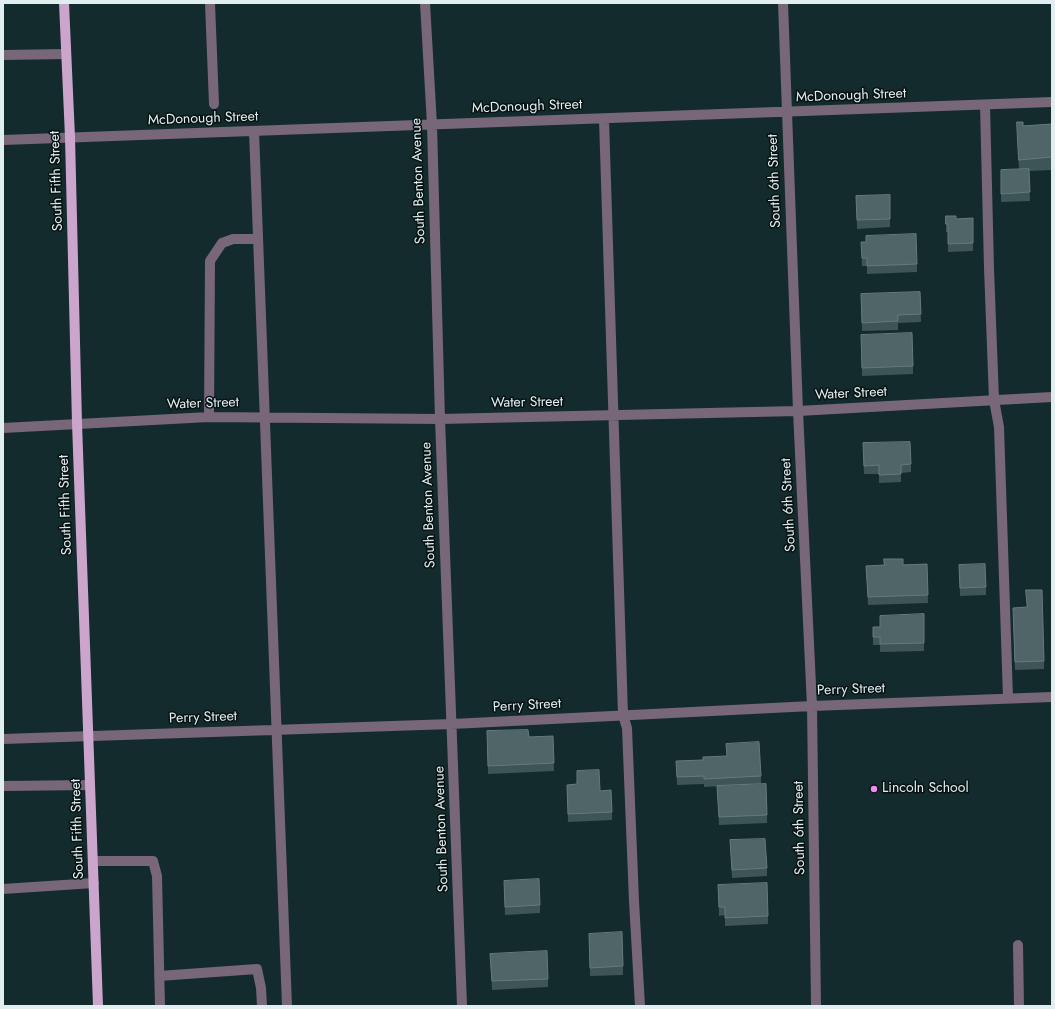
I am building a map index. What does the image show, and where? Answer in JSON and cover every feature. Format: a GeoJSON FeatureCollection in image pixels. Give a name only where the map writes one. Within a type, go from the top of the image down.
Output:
{"type":"FeatureCollection","features":[{"type":"Feature","properties":{"kind":"main road","name":"South Fifth Street"},"geometry":{"type":"LineString","coordinates":[[64,3],[70,137],[77,423],[98,1006]]}},
{"type":"Feature","properties":{"kind":"street"},"geometry":{"type":"LineString","coordinates":[[210,3],[214,104]]}},
{"type":"Feature","properties":{"kind":"street","name":"South Benton Avenue"},"geometry":{"type":"LineString","coordinates":[[425,3],[432,125],[440,418],[462,1006]]}},
{"type":"Feature","properties":{"kind":"street","name":"South 6th Street"},"geometry":{"type":"LineString","coordinates":[[783,3],[798,411],[812,706],[816,1006]]}},
{"type":"Feature","properties":{"kind":"street"},"geometry":{"type":"LineString","coordinates":[[3,56],[66,54]]}},
{"type":"Feature","properties":{"kind":"street","name":"McDonough Street"},"geometry":{"type":"LineString","coordinates":[[3,140],[787,113],[1052,102]]}},
{"type":"Feature","properties":{"kind":"street"},"geometry":{"type":"LineString","coordinates":[[985,105],[994,400],[999,427],[1008,698]]}},
{"type":"Feature","properties":{"kind":"street"},"geometry":{"type":"LineString","coordinates":[[604,119],[623,715],[627,728],[640,1006]]}},
{"type":"Feature","properties":{"kind":"street"},"geometry":{"type":"LineString","coordinates":[[254,131],[287,1006]]}},
{"type":"Feature","properties":{"kind":"street"},"geometry":{"type":"LineString","coordinates":[[208,417],[210,261],[222,242],[233,239],[258,239]]}},
{"type":"Feature","properties":{"kind":"street","name":"Water Street"},"geometry":{"type":"LineString","coordinates":[[3,428],[208,417],[440,418],[798,411],[1052,397]]}},
{"type":"Feature","properties":{"kind":"street","name":"Perry Street"},"geometry":{"type":"LineString","coordinates":[[3,738],[452,724],[812,706],[1052,697]]}},
{"type":"Feature","properties":{"kind":"street"},"geometry":{"type":"LineString","coordinates":[[3,786],[90,785]]}},
{"type":"Feature","properties":{"kind":"street"},"geometry":{"type":"LineString","coordinates":[[93,861],[153,861],[157,876],[160,1006]]}},
{"type":"Feature","properties":{"kind":"street"},"geometry":{"type":"LineString","coordinates":[[3,889],[94,883]]}},
{"type":"Feature","properties":{"kind":"street"},"geometry":{"type":"LineString","coordinates":[[1018,945],[1019,1006]]}},
{"type":"Feature","properties":{"kind":"street"},"geometry":{"type":"LineString","coordinates":[[159,976],[257,969],[261,988],[262,1006]]}},
{"type":"Feature","properties":{"kind":"building"},"geometry":{"type":"Polygon","coordinates":[[[1017,122],[1023,122],[1023,126],[1052,124],[1052,157],[1019,160],[1017,122]]]}},
{"type":"Feature","properties":{"kind":"building"},"geometry":{"type":"Polygon","coordinates":[[[1029,169],[1030,192],[1001,194],[1001,170],[1029,169]]]}},
{"type":"Feature","properties":{"kind":"building"},"geometry":{"type":"Polygon","coordinates":[[[890,195],[890,219],[857,220],[856,196],[890,195]]]}},
{"type":"Feature","properties":{"kind":"building"},"geometry":{"type":"Polygon","coordinates":[[[946,216],[956,216],[956,219],[973,218],[973,243],[948,244],[948,224],[946,224],[946,216]]]}},
{"type":"Feature","properties":{"kind":"building"},"geometry":{"type":"Polygon","coordinates":[[[916,234],[917,264],[867,266],[867,258],[862,258],[861,242],[866,242],[866,236],[916,234]]]}},
{"type":"Feature","properties":{"kind":"building"},"geometry":{"type":"Polygon","coordinates":[[[920,292],[921,314],[898,315],[898,321],[862,323],[861,294],[920,292]]]}},
{"type":"Feature","properties":{"kind":"building"},"geometry":{"type":"Polygon","coordinates":[[[912,333],[913,366],[862,368],[861,335],[912,333]]]}},
{"type":"Feature","properties":{"kind":"building"},"geometry":{"type":"Polygon","coordinates":[[[910,442],[911,464],[901,465],[901,474],[879,475],[879,465],[864,466],[863,443],[910,442]]]}},
{"type":"Feature","properties":{"kind":"building"},"geometry":{"type":"Polygon","coordinates":[[[884,559],[903,559],[903,565],[927,564],[928,595],[868,597],[866,566],[884,565],[884,559]]]}},
{"type":"Feature","properties":{"kind":"building"},"geometry":{"type":"Polygon","coordinates":[[[985,564],[986,587],[960,588],[959,565],[985,564]]]}},
{"type":"Feature","properties":{"kind":"building"},"geometry":{"type":"Polygon","coordinates":[[[1026,590],[1042,590],[1044,661],[1015,662],[1013,608],[1027,607],[1026,590]]]}},
{"type":"Feature","properties":{"kind":"building"},"geometry":{"type":"Polygon","coordinates":[[[924,614],[924,643],[880,644],[880,637],[873,637],[873,627],[880,627],[880,616],[924,614]]]}},
{"type":"Feature","properties":{"kind":"building"},"geometry":{"type":"Polygon","coordinates":[[[528,730],[529,737],[553,736],[554,763],[488,766],[487,731],[528,730]]]}},
{"type":"Feature","properties":{"kind":"building"},"geometry":{"type":"Polygon","coordinates":[[[759,742],[761,776],[704,779],[704,776],[677,777],[676,761],[703,760],[703,757],[727,756],[726,744],[759,742]]]}},
{"type":"Feature","properties":{"kind":"building"},"geometry":{"type":"Polygon","coordinates":[[[599,770],[600,791],[611,790],[612,812],[568,814],[567,785],[577,784],[577,771],[599,770]]]}},
{"type":"Feature","properties":{"kind":"building"},"geometry":{"type":"Polygon","coordinates":[[[766,784],[767,815],[719,817],[717,786],[766,784]]]}},
{"type":"Feature","properties":{"kind":"building"},"geometry":{"type":"Polygon","coordinates":[[[765,839],[767,868],[732,870],[730,840],[765,839]]]}},
{"type":"Feature","properties":{"kind":"building"},"geometry":{"type":"Polygon","coordinates":[[[539,879],[540,905],[505,907],[504,881],[539,879]]]}},
{"type":"Feature","properties":{"kind":"building"},"geometry":{"type":"Polygon","coordinates":[[[767,883],[768,916],[725,918],[725,907],[719,907],[718,885],[767,883]]]}},
{"type":"Feature","properties":{"kind":"building"},"geometry":{"type":"Polygon","coordinates":[[[622,932],[623,966],[590,968],[589,934],[622,932]]]}},
{"type":"Feature","properties":{"kind":"building"},"geometry":{"type":"Polygon","coordinates":[[[547,951],[548,979],[492,981],[490,954],[547,951]]]}},
{"type":"Feature","properties":{"kind":"place","name":"Lincoln School"},"geometry":{"type":"Point","coordinates":[874,789]}}]}
